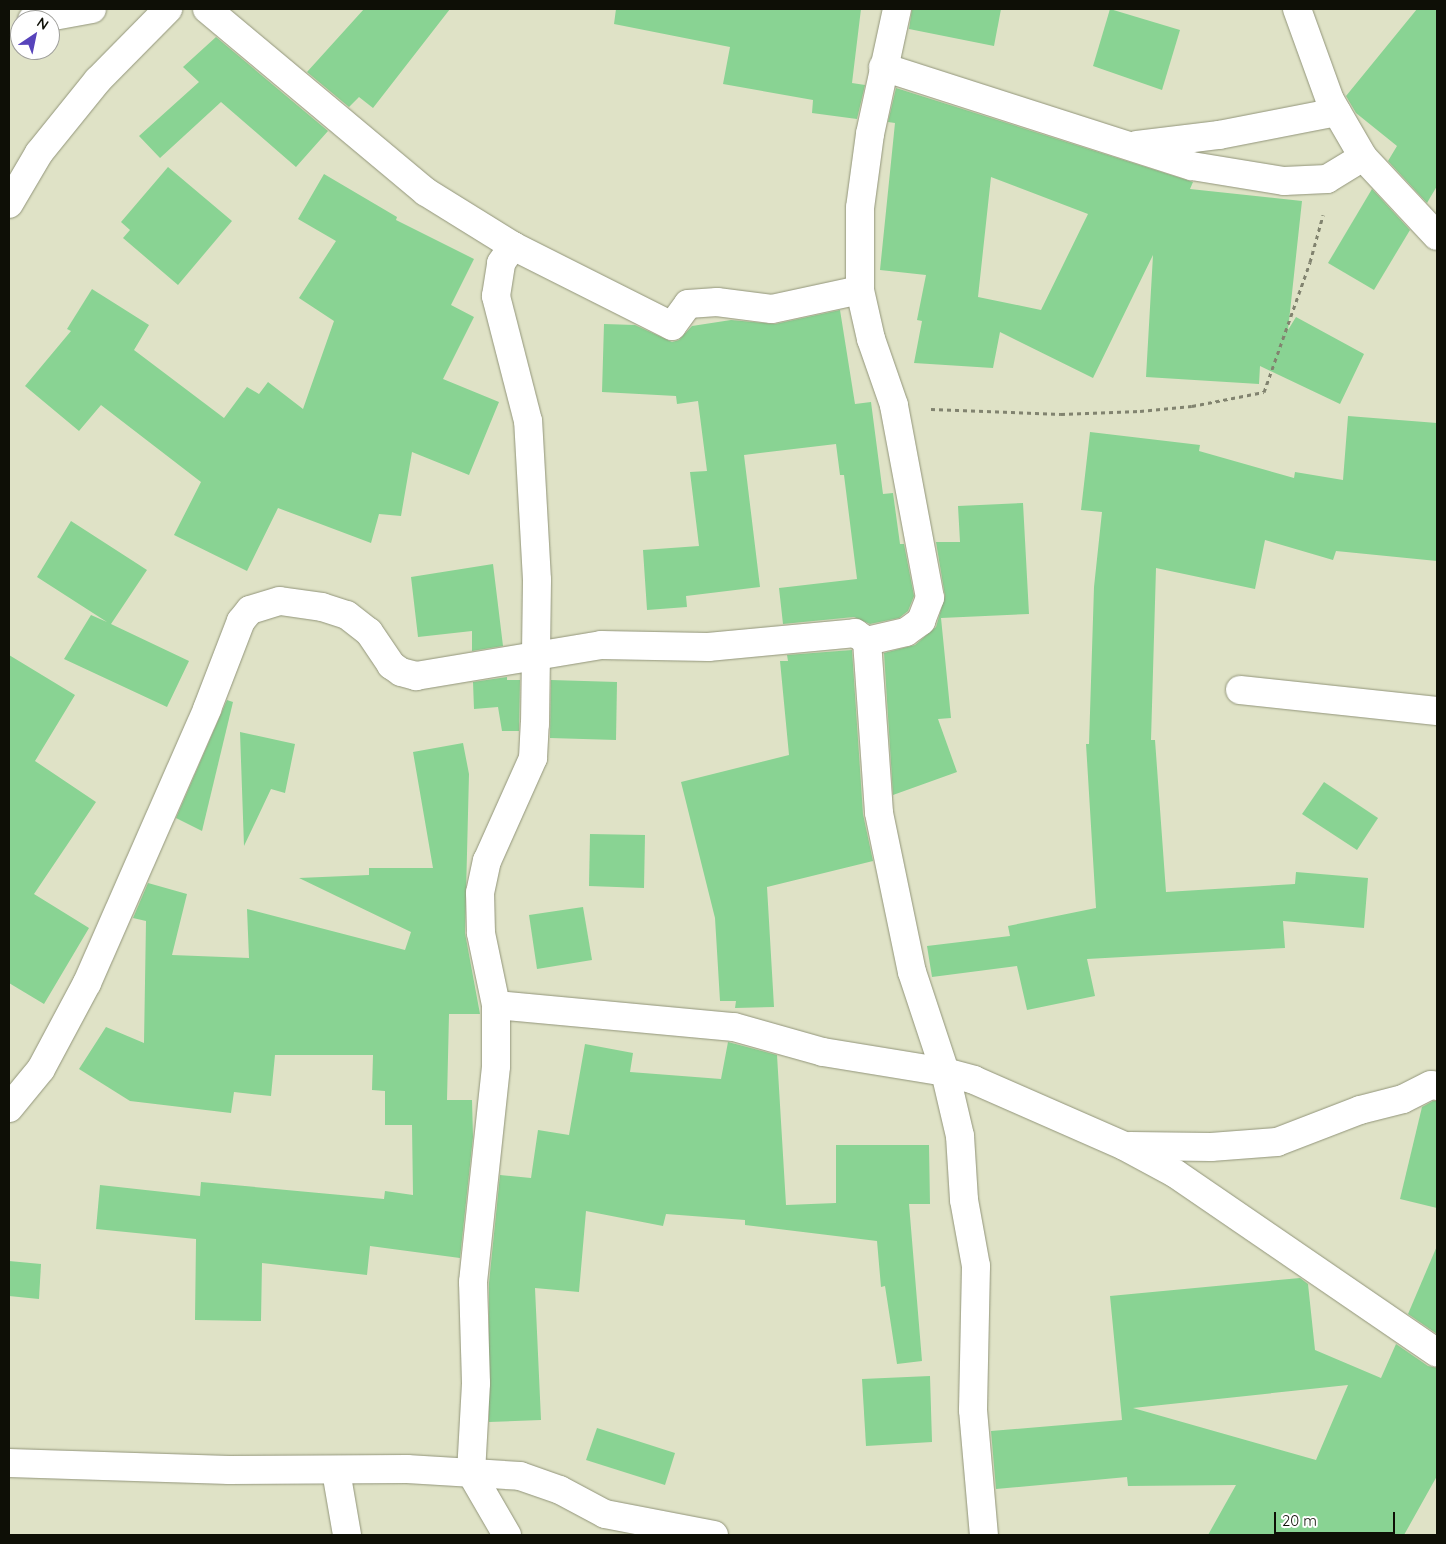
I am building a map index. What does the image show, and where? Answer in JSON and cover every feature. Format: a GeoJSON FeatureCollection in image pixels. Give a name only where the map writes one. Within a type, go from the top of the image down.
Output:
{"type":"FeatureCollection","features":[{"type":"Feature","properties":{"kind":"street"},"geometry":{"type":"LineString","coordinates":[[60,15],[92,9]]}},
{"type":"Feature","properties":{"kind":"street"},"geometry":{"type":"LineString","coordinates":[[9,204],[39,153],[98,80],[168,9]]}},
{"type":"Feature","properties":{"kind":"street"},"geometry":{"type":"LineString","coordinates":[[207,9],[426,192],[513,246],[672,326],[688,304],[717,302],[772,309],[860,290]]}},
{"type":"Feature","properties":{"kind":"street"},"geometry":{"type":"LineString","coordinates":[[9,1108],[41,1069],[87,983],[207,709],[241,622],[250,610],[280,601],[322,607],[347,615],[369,632],[391,665],[401,672],[416,676],[601,645],[708,647],[855,633],[867,641],[906,632],[921,621],[930,598],[894,405],[871,339],[860,290],[860,208],[883,67],[897,9]]}},
{"type":"Feature","properties":{"kind":"street"},"geometry":{"type":"LineString","coordinates":[[1297,9],[1337,112],[1363,157],[1437,236]]}},
{"type":"Feature","properties":{"kind":"street"},"geometry":{"type":"LineString","coordinates":[[883,67],[1126,147],[1192,166],[1284,180],[1327,180],[1363,157]]}},
{"type":"Feature","properties":{"kind":"street"},"geometry":{"type":"LineString","coordinates":[[1126,147],[1219,135],[1337,112]]}},
{"type":"Feature","properties":{"kind":"street"},"geometry":{"type":"LineString","coordinates":[[507,1535],[471,1474],[476,1383],[473,1282],[496,1066],[496,1005],[481,933],[480,893],[487,861],[532,758],[536,656],[537,580],[528,421],[496,296],[502,263],[513,246]]}},
{"type":"Feature","properties":{"kind":"street"},"geometry":{"type":"LineString","coordinates":[[867,641],[879,812],[912,972],[945,1072],[960,1136],[964,1200],[976,1266],[973,1410],[984,1535]]}},
{"type":"Feature","properties":{"kind":"street"},"geometry":{"type":"LineString","coordinates":[[1240,690],[1437,711]]}},
{"type":"Feature","properties":{"kind":"street"},"geometry":{"type":"LineString","coordinates":[[496,1005],[734,1027],[824,1052],[945,1072],[974,1080],[1124,1146],[1222,1203],[1437,1353]]}},
{"type":"Feature","properties":{"kind":"street"},"geometry":{"type":"LineString","coordinates":[[1124,1146],[1211,1147],[1277,1142],[1360,1110],[1403,1099],[1431,1085],[1437,1086]]}},
{"type":"Feature","properties":{"kind":"street"},"geometry":{"type":"LineString","coordinates":[[9,1463],[336,1471],[406,1469],[520,1476],[560,1490],[605,1514],[714,1535]]}},
{"type":"Feature","properties":{"kind":"street"},"geometry":{"type":"LineString","coordinates":[[336,1471],[347,1535]]}},
{"type":"Feature","properties":{"kind":"path"},"geometry":{"type":"LineString","coordinates":[[894,405],[947,411],[1080,413],[1192,406],[1264,392],[1310,262],[1324,208],[1327,180]]}},
{"type":"Feature","properties":{"kind":"building"},"geometry":{"type":"Polygon","coordinates":[[[364,9],[450,9],[373,108],[359,97],[349,107],[307,72],[364,9]]]}},
{"type":"Feature","properties":{"kind":"building"},"geometry":{"type":"Polygon","coordinates":[[[616,9],[861,9],[852,83],[865,85],[857,119],[812,113],[813,100],[723,84],[730,47],[614,24],[616,9]]]}},
{"type":"Feature","properties":{"kind":"building"},"geometry":{"type":"Polygon","coordinates":[[[912,9],[1001,9],[994,46],[909,29],[912,9]]]}},
{"type":"Feature","properties":{"kind":"building"},"geometry":{"type":"Polygon","coordinates":[[[1110,9],[1180,30],[1162,90],[1093,66],[1110,9]]]}},
{"type":"Feature","properties":{"kind":"building"},"geometry":{"type":"Polygon","coordinates":[[[1417,9],[1437,9],[1437,186],[1427,203],[1388,161],[1397,146],[1356,113],[1346,96],[1417,9]]]}},
{"type":"Feature","properties":{"kind":"building"},"geometry":{"type":"Polygon","coordinates":[[[216,37],[328,131],[296,167],[221,102],[160,158],[139,136],[199,82],[183,67],[216,37]]]}},
{"type":"Feature","properties":{"kind":"building"},"geometry":{"type":"Polygon","coordinates":[[[896,88],[1193,182],[1190,189],[1302,201],[1288,330],[1296,317],[1364,354],[1340,404],[1260,366],[1259,384],[1146,377],[1153,255],[1093,378],[1000,332],[993,368],[914,363],[922,321],[917,320],[926,275],[880,270],[895,123],[888,122],[896,88]],[[991,177],[978,297],[1041,310],[1088,214],[991,177]]]}},
{"type":"Feature","properties":{"kind":"building"},"geometry":{"type":"Polygon","coordinates":[[[168,167],[232,221],[178,285],[123,238],[130,230],[121,222],[168,167]]]}},
{"type":"Feature","properties":{"kind":"building"},"geometry":{"type":"Polygon","coordinates":[[[324,174],[397,217],[396,220],[474,259],[451,305],[474,317],[443,379],[499,402],[469,475],[412,452],[401,516],[379,514],[371,543],[278,508],[247,571],[174,535],[201,482],[101,405],[79,431],[25,386],[71,331],[67,329],[92,289],[149,325],[134,350],[224,418],[247,387],[259,394],[268,382],[303,409],[334,321],[299,298],[336,241],[298,219],[324,174]]]}},
{"type":"Feature","properties":{"kind":"building"},"geometry":{"type":"Polygon","coordinates":[[[1372,189],[1410,230],[1374,290],[1328,263],[1372,189]]]}},
{"type":"Feature","properties":{"kind":"building"},"geometry":{"type":"Polygon","coordinates":[[[840,310],[855,404],[871,402],[883,494],[893,493],[900,544],[904,544],[914,596],[908,611],[899,618],[870,624],[854,617],[783,624],[779,588],[857,579],[844,475],[840,475],[836,444],[744,455],[760,587],[686,596],[687,607],[647,610],[643,550],[699,546],[690,472],[707,471],[698,401],[677,404],[676,396],[602,392],[604,324],[635,325],[672,342],[679,340],[692,326],[731,320],[775,324],[840,310]]]}},
{"type":"Feature","properties":{"kind":"building"},"geometry":{"type":"Polygon","coordinates":[[[1348,416],[1437,423],[1437,561],[1336,551],[1333,560],[1265,540],[1255,589],[1156,568],[1151,740],[1155,740],[1166,892],[1295,884],[1296,872],[1368,878],[1364,928],[1283,921],[1285,948],[1087,959],[1095,996],[1027,1010],[1017,966],[932,977],[927,946],[1010,936],[1008,926],[1096,908],[1086,744],[1089,744],[1094,587],[1102,512],[1081,510],[1090,432],[1200,445],[1199,451],[1294,478],[1295,472],[1343,480],[1348,416]]]}},
{"type":"Feature","properties":{"kind":"building"},"geometry":{"type":"Polygon","coordinates":[[[1023,503],[1029,614],[941,618],[951,718],[938,719],[957,772],[893,795],[884,653],[915,645],[936,627],[945,596],[936,542],[960,542],[958,506],[1023,503]]]}},
{"type":"Feature","properties":{"kind":"building"},"geometry":{"type":"Polygon","coordinates":[[[71,521],[147,570],[111,624],[189,661],[167,707],[64,659],[91,615],[107,622],[37,577],[71,521]]]}},
{"type":"Feature","properties":{"kind":"building"},"geometry":{"type":"Polygon","coordinates":[[[493,564],[503,646],[472,651],[472,631],[418,637],[411,577],[493,564]]]}},
{"type":"Feature","properties":{"kind":"building"},"geometry":{"type":"Polygon","coordinates":[[[852,650],[863,814],[873,861],[767,887],[774,1007],[735,1008],[736,1001],[720,1001],[715,918],[681,782],[789,755],[780,661],[788,661],[787,655],[852,650]]]}},
{"type":"Feature","properties":{"kind":"building"},"geometry":{"type":"Polygon","coordinates":[[[9,655],[75,695],[35,761],[96,802],[34,894],[89,928],[44,1004],[9,983],[9,655]]]}},
{"type":"Feature","properties":{"kind":"building"},"geometry":{"type":"Polygon","coordinates":[[[507,677],[507,680],[520,680],[519,731],[502,731],[498,707],[474,709],[473,682],[507,677]]]}},
{"type":"Feature","properties":{"kind":"building"},"geometry":{"type":"Polygon","coordinates":[[[551,680],[617,682],[616,740],[550,738],[551,680]]]}},
{"type":"Feature","properties":{"kind":"building"},"geometry":{"type":"Polygon","coordinates":[[[227,700],[233,702],[202,831],[176,818],[227,700]]]}},
{"type":"Feature","properties":{"kind":"building"},"geometry":{"type":"Polygon","coordinates":[[[240,732],[295,744],[285,793],[271,789],[244,846],[240,732]]]}},
{"type":"Feature","properties":{"kind":"building"},"geometry":{"type":"Polygon","coordinates":[[[463,743],[469,774],[465,933],[480,1014],[449,1014],[447,1100],[472,1100],[473,1137],[460,1258],[370,1246],[367,1275],[262,1263],[261,1321],[195,1320],[196,1239],[96,1229],[100,1185],[200,1196],[201,1182],[384,1199],[385,1191],[413,1195],[412,1125],[385,1125],[385,1091],[372,1090],[373,1055],[275,1055],[271,1096],[234,1092],[231,1113],[130,1101],[79,1069],[106,1027],[144,1043],[146,921],[133,918],[148,883],[187,894],[172,955],[249,958],[247,909],[405,950],[411,932],[299,878],[369,875],[369,868],[433,868],[413,752],[463,743]]]}},
{"type":"Feature","properties":{"kind":"building"},"geometry":{"type":"Polygon","coordinates":[[[1324,782],[1378,818],[1357,850],[1302,814],[1324,782]]]}},
{"type":"Feature","properties":{"kind":"building"},"geometry":{"type":"Polygon","coordinates":[[[590,834],[645,835],[644,888],[589,886],[590,834]]]}},
{"type":"Feature","properties":{"kind":"building"},"geometry":{"type":"Polygon","coordinates":[[[583,907],[592,960],[537,969],[529,915],[583,907]]]}},
{"type":"Feature","properties":{"kind":"building"},"geometry":{"type":"Polygon","coordinates":[[[728,1042],[777,1055],[786,1205],[836,1203],[836,1145],[929,1145],[930,1204],[909,1204],[922,1361],[897,1364],[885,1286],[881,1287],[877,1241],[745,1225],[745,1220],[666,1214],[663,1226],[586,1211],[579,1292],[535,1288],[541,1420],[489,1422],[489,1283],[500,1175],[531,1178],[538,1130],[569,1135],[585,1044],[633,1053],[630,1072],[721,1079],[728,1042]]]}},
{"type":"Feature","properties":{"kind":"building"},"geometry":{"type":"Polygon","coordinates":[[[1437,1101],[1437,1208],[1400,1199],[1422,1107],[1437,1101]]]}},
{"type":"Feature","properties":{"kind":"building"},"geometry":{"type":"Polygon","coordinates":[[[1437,1246],[1437,1334],[1408,1314],[1437,1246]]]}},
{"type":"Feature","properties":{"kind":"building"},"geometry":{"type":"Polygon","coordinates":[[[9,1261],[41,1264],[39,1299],[9,1296],[9,1261]]]}},
{"type":"Feature","properties":{"kind":"building"},"geometry":{"type":"Polygon","coordinates":[[[1300,1278],[1308,1284],[1315,1350],[1381,1378],[1396,1344],[1428,1366],[1437,1368],[1437,1476],[1404,1535],[1208,1535],[1236,1485],[1128,1486],[1127,1477],[996,1489],[991,1431],[1122,1420],[1110,1296],[1300,1278]],[[1348,1385],[1133,1408],[1316,1460],[1348,1385]]]}},
{"type":"Feature","properties":{"kind":"building"},"geometry":{"type":"Polygon","coordinates":[[[930,1376],[932,1442],[866,1446],[862,1379],[930,1376]]]}},
{"type":"Feature","properties":{"kind":"building"},"geometry":{"type":"Polygon","coordinates":[[[597,1428],[675,1453],[665,1485],[586,1460],[597,1428]]]}}]}
